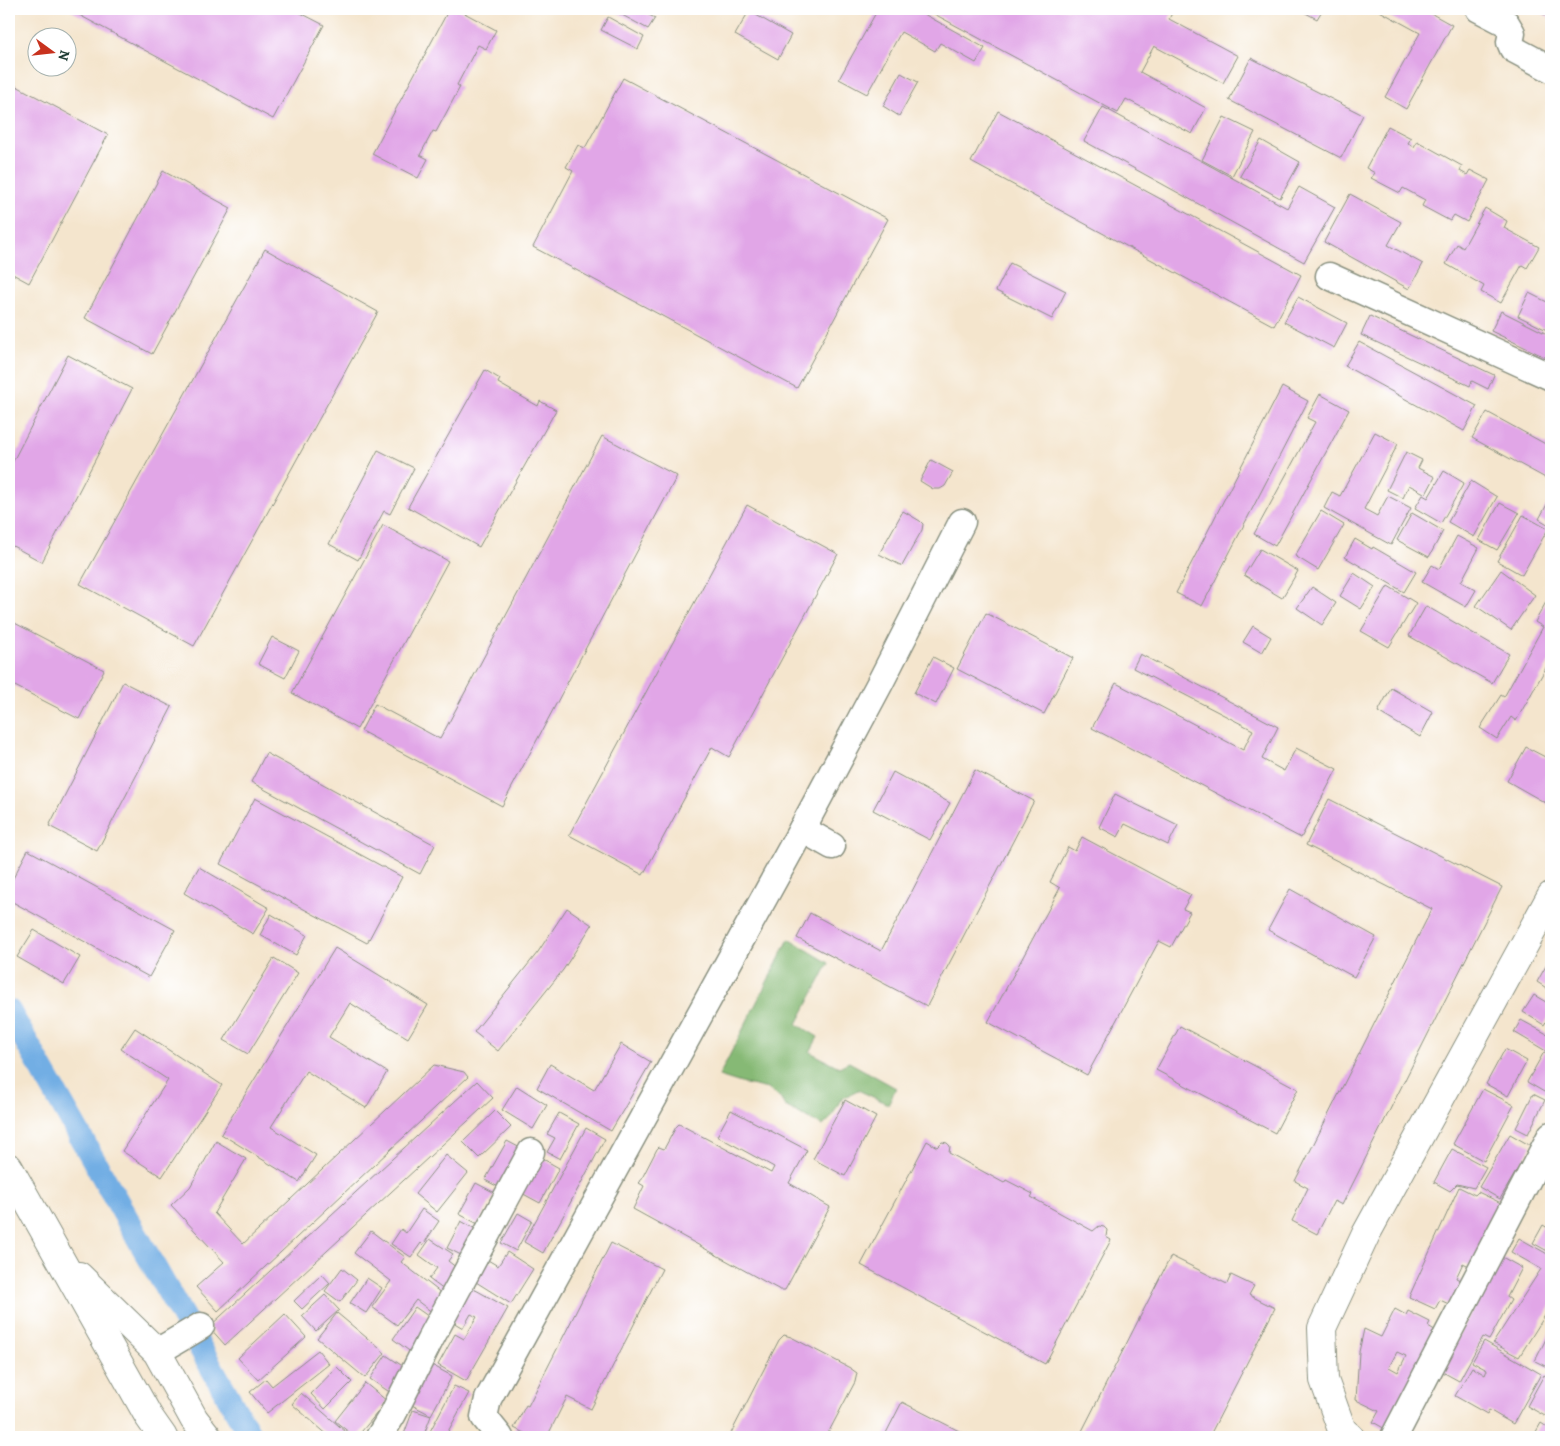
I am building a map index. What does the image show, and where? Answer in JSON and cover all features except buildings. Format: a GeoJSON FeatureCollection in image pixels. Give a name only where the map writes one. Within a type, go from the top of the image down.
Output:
{"type":"FeatureCollection","features":[{"type":"Feature","properties":{"kind":"street"},"geometry":{"type":"LineString","coordinates":[[1479,9],[1506,23],[1512,33],[1510,42],[1513,49],[1551,69]]}},
{"type":"Feature","properties":{"kind":"street"},"geometry":{"type":"LineString","coordinates":[[1329,276],[1551,377]]}},
{"type":"Feature","properties":{"kind":"street"},"geometry":{"type":"LineString","coordinates":[[500,1437],[484,1417],[488,1399],[802,829],[880,683],[962,522]]}},
{"type":"Feature","properties":{"kind":"street"},"geometry":{"type":"LineString","coordinates":[[802,829],[832,846]]}},
{"type":"Feature","properties":{"kind":"street"},"geometry":{"type":"LineString","coordinates":[[1350,1437],[1342,1430],[1324,1380],[1322,1328],[1366,1234],[1551,896]]}},
{"type":"Feature","properties":{"kind":"street"},"geometry":{"type":"LineString","coordinates":[[1394,1437],[1551,1135]]}},
{"type":"Feature","properties":{"kind":"street"},"geometry":{"type":"LineString","coordinates":[[379,1437],[394,1414],[430,1340],[531,1152]]}},
{"type":"Feature","properties":{"kind":"street"},"geometry":{"type":"LineString","coordinates":[[9,1168],[149,1418],[163,1437]]}},
{"type":"Feature","properties":{"kind":"street"},"geometry":{"type":"LineString","coordinates":[[57,1255],[164,1348],[194,1419],[208,1437]]}},
{"type":"Feature","properties":{"kind":"street"},"geometry":{"type":"LineString","coordinates":[[164,1348],[201,1326]]}},
{"type":"Feature","properties":{"kind":"green space"},"geometry":{"type":"Polygon","coordinates":[[[789,939],[829,963],[797,1024],[818,1037],[810,1052],[839,1067],[849,1062],[896,1088],[888,1104],[858,1090],[841,1099],[831,1118],[823,1126],[785,1106],[780,1098],[768,1089],[719,1076],[789,939]]]}},
{"type":"Feature","properties":{"kind":"waterway"},"geometry":{"type":"LineString","coordinates":[[9,1011],[251,1437]]}}]}
